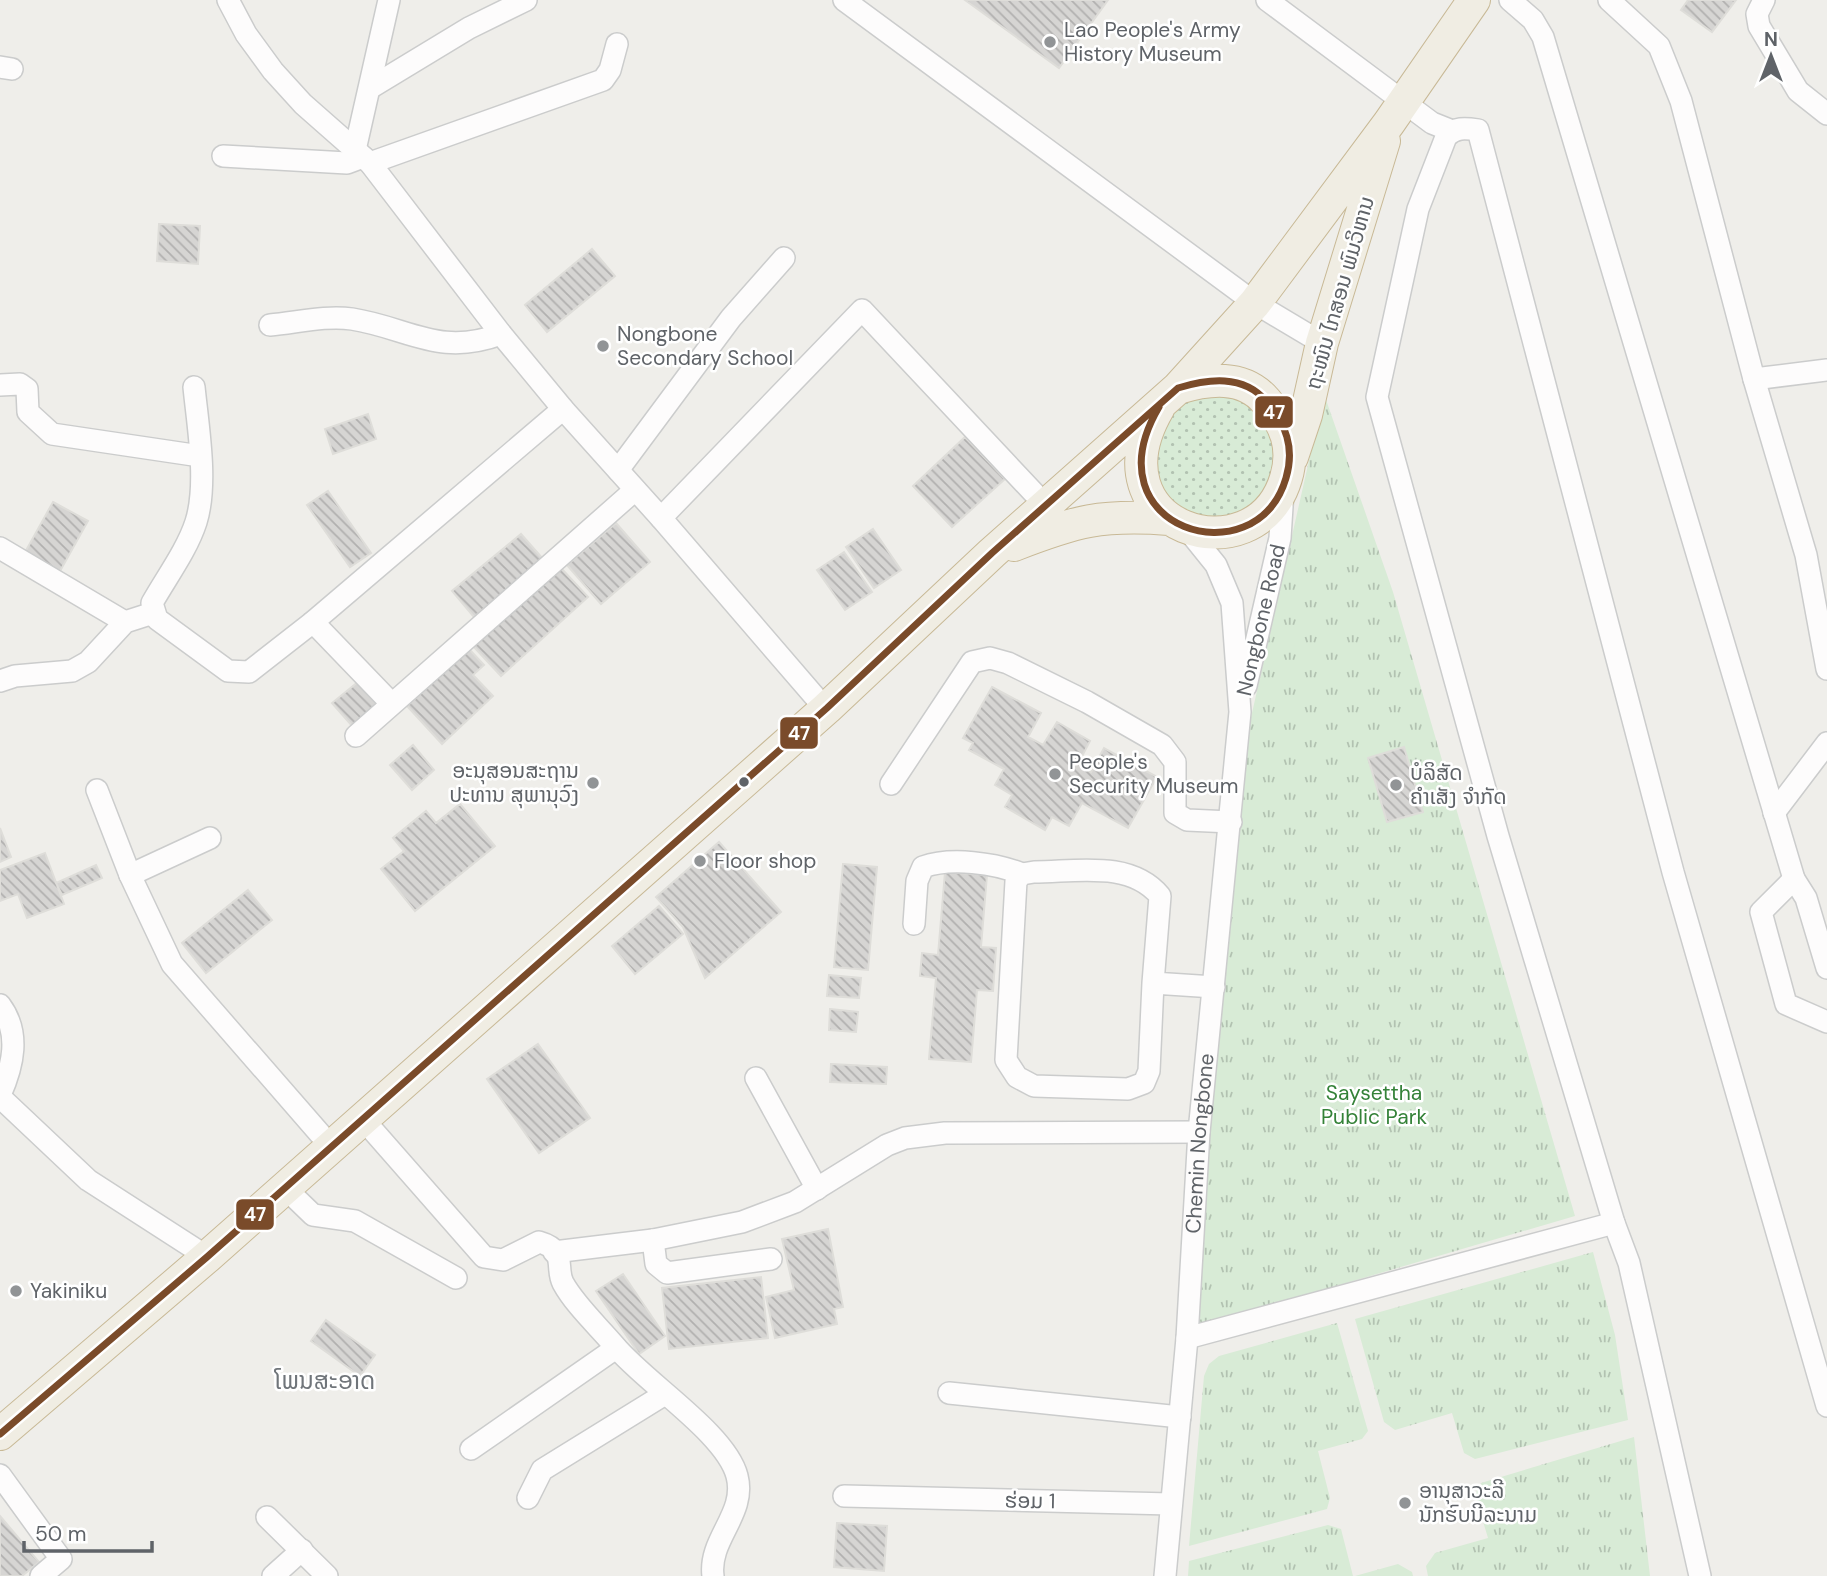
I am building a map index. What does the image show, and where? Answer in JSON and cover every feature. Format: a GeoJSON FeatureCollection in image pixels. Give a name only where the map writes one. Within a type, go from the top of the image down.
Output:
{"type":"FeatureCollection","features":[{"type":"Feature","properties":{"kind":"highway","name":"ຖະໜົນ ໄກສອນ ພົມວິຫານ"},"geometry":{"type":"LineString","coordinates":[[0,1434],[827,708],[992,553],[1169,397],[1255,303],[1397,112],[1474,0]]}},
{"type":"Feature","properties":{"kind":"highway","name":"ຖະໜົນ ໄກສອນ ພົມວິຫານ"},"geometry":{"type":"LineString","coordinates":[[1287,475],[1306,415],[1322,343],[1397,112]]}},
{"type":"Feature","properties":{"kind":"highway"},"geometry":{"type":"LineString","coordinates":[[1206,379],[1235,382],[1261,395],[1282,419],[1289,442],[1287,475],[1261,516],[1244,527],[1218,533],[1177,524],[1147,495],[1140,459],[1144,432],[1169,397],[1206,379]]}},
{"type":"Feature","properties":{"kind":"highway","name":"ຖະໜົນ ໄກສອນ ພົມວິຫານ"},"geometry":{"type":"LineString","coordinates":[[0,1415],[195,1249],[816,698],[950,574],[992,553],[1079,520],[1124,515],[1177,524]]}},
{"type":"Feature","properties":{"kind":"street"},"geometry":{"type":"LineString","coordinates":[[228,0],[246,34],[273,71],[303,104],[362,157],[563,409],[816,698]]}},
{"type":"Feature","properties":{"kind":"street"},"geometry":{"type":"LineString","coordinates":[[362,157],[370,88],[389,0]]}},
{"type":"Feature","properties":{"kind":"street"},"geometry":{"type":"LineString","coordinates":[[370,88],[469,28],[526,0]]}},
{"type":"Feature","properties":{"kind":"street"},"geometry":{"type":"LineString","coordinates":[[844,0],[1255,303],[1322,343]]}},
{"type":"Feature","properties":{"kind":"street"},"geometry":{"type":"LineString","coordinates":[[1267,0],[1397,112],[1452,131]]}},
{"type":"Feature","properties":{"kind":"street"},"geometry":{"type":"LineString","coordinates":[[1510,0],[1533,20],[1543,37],[1794,879],[1806,898],[1827,968]]}},
{"type":"Feature","properties":{"kind":"street"},"geometry":{"type":"LineString","coordinates":[[1609,0],[1659,46],[1681,101],[1754,379],[1806,555],[1827,669]]}},
{"type":"Feature","properties":{"kind":"street"},"geometry":{"type":"LineString","coordinates":[[1764,0],[1757,14],[1759,26],[1798,91],[1827,114]]}},
{"type":"Feature","properties":{"kind":"street"},"geometry":{"type":"LineString","coordinates":[[223,156],[347,163],[603,80],[610,70],[617,44]]}},
{"type":"Feature","properties":{"kind":"street"},"geometry":{"type":"LineString","coordinates":[[1700,1576],[1629,1263],[1614,1223],[1498,836],[1377,397],[1418,209],[1446,137],[1452,131],[1465,128],[1478,130],[1673,872],[1827,1406]]}},
{"type":"Feature","properties":{"kind":"street"},"geometry":{"type":"LineString","coordinates":[[618,470],[730,318],[784,258]]}},
{"type":"Feature","properties":{"kind":"street"},"geometry":{"type":"LineString","coordinates":[[661,518],[862,310],[1047,507]]}},
{"type":"Feature","properties":{"kind":"street"},"geometry":{"type":"LineString","coordinates":[[270,326],[353,320],[429,342],[478,343],[501,334]]}},
{"type":"Feature","properties":{"kind":"street"},"geometry":{"type":"LineString","coordinates":[[1754,379],[1827,370]]}},
{"type":"Feature","properties":{"kind":"street"},"geometry":{"type":"LineString","coordinates":[[0,386],[20,384],[27,389],[28,412],[52,434],[200,456]]}},
{"type":"Feature","properties":{"kind":"street"},"geometry":{"type":"LineString","coordinates":[[194,387],[200,456],[199,510],[195,526],[152,603],[153,613],[157,619],[228,671],[239,673],[249,672],[313,622],[563,409]]}},
{"type":"Feature","properties":{"kind":"street","name":"Nongbone Road"},"geometry":{"type":"LineString","coordinates":[[1240,712],[1280,538],[1287,475]]}},
{"type":"Feature","properties":{"kind":"street"},"geometry":{"type":"LineString","coordinates":[[356,736],[635,490]]}},
{"type":"Feature","properties":{"kind":"street"},"geometry":{"type":"LineString","coordinates":[[1177,524],[1216,565],[1232,603],[1240,712]]}},
{"type":"Feature","properties":{"kind":"street"},"geometry":{"type":"LineString","coordinates":[[0,548],[125,622]]}},
{"type":"Feature","properties":{"kind":"street"},"geometry":{"type":"LineString","coordinates":[[0,681],[15,676],[72,671],[88,662],[125,622],[153,613]]}},
{"type":"Feature","properties":{"kind":"street"},"geometry":{"type":"LineString","coordinates":[[313,622],[391,703]]}},
{"type":"Feature","properties":{"kind":"street"},"geometry":{"type":"LineString","coordinates":[[891,784],[972,662],[990,658],[1052,684],[1162,745],[1175,762],[1175,813],[1187,820],[1238,825]]}},
{"type":"Feature","properties":{"kind":"street","name":"Chemin Nongbone"},"geometry":{"type":"LineString","coordinates":[[1165,1576],[1187,1338],[1199,1132],[1214,987],[1238,825],[1243,759],[1240,712]]}},
{"type":"Feature","properties":{"kind":"street"},"geometry":{"type":"LineString","coordinates":[[1774,813],[1827,743]]}},
{"type":"Feature","properties":{"kind":"street"},"geometry":{"type":"LineString","coordinates":[[97,790],[130,875],[172,964],[321,1135]]}},
{"type":"Feature","properties":{"kind":"street"},"geometry":{"type":"LineString","coordinates":[[130,875],[210,838]]}},
{"type":"Feature","properties":{"kind":"street"},"geometry":{"type":"LineString","coordinates":[[914,924],[917,881],[923,867],[936,862],[988,865],[1022,874],[1124,872],[1147,881],[1160,896],[1149,1071],[1144,1083],[1128,1090],[1034,1086],[1017,1077],[1006,1060],[1016,881],[1022,874]]}},
{"type":"Feature","properties":{"kind":"street"},"geometry":{"type":"LineString","coordinates":[[1794,879],[1761,912],[1786,1004],[1827,1022]]}},
{"type":"Feature","properties":{"kind":"street"},"geometry":{"type":"LineString","coordinates":[[1153,984],[1214,987]]}},
{"type":"Feature","properties":{"kind":"street"},"geometry":{"type":"LineString","coordinates":[[0,1005],[10,1023],[14,1057],[0,1096],[88,1180],[195,1249]]}},
{"type":"Feature","properties":{"kind":"street"},"geometry":{"type":"LineString","coordinates":[[756,1078],[817,1188]]}},
{"type":"Feature","properties":{"kind":"street"},"geometry":{"type":"LineString","coordinates":[[362,1118],[484,1257],[503,1260],[539,1242],[554,1252],[562,1264],[563,1283],[616,1348],[720,1445],[738,1478],[737,1506],[714,1550],[713,1576]]}},
{"type":"Feature","properties":{"kind":"street"},"geometry":{"type":"LineString","coordinates":[[554,1252],[653,1240],[767,1214],[817,1188],[887,1145],[924,1135],[1199,1132]]}},
{"type":"Feature","properties":{"kind":"street"},"geometry":{"type":"LineString","coordinates":[[284,1187],[313,1215],[355,1221],[456,1278]]}},
{"type":"Feature","properties":{"kind":"street"},"geometry":{"type":"LineString","coordinates":[[1187,1338],[1614,1223]]}},
{"type":"Feature","properties":{"kind":"street"},"geometry":{"type":"LineString","coordinates":[[653,1240],[656,1264],[667,1273],[771,1259]]}},
{"type":"Feature","properties":{"kind":"street"},"geometry":{"type":"LineString","coordinates":[[471,1449],[616,1348]]}},
{"type":"Feature","properties":{"kind":"street"},"geometry":{"type":"LineString","coordinates":[[949,1393],[1180,1417]]}},
{"type":"Feature","properties":{"kind":"street"},"geometry":{"type":"LineString","coordinates":[[528,1498],[541,1470],[665,1394]]}},
{"type":"Feature","properties":{"kind":"street"},"geometry":{"type":"LineString","coordinates":[[0,1475],[61,1559],[41,1576]]}},
{"type":"Feature","properties":{"kind":"street","name":"ຮ່ອມ 1"},"geometry":{"type":"LineString","coordinates":[[844,1496],[1171,1504]]}},
{"type":"Feature","properties":{"kind":"street"},"geometry":{"type":"LineString","coordinates":[[267,1517],[327,1576]]}},
{"type":"Feature","properties":{"kind":"street"},"geometry":{"type":"LineString","coordinates":[[274,1576],[302,1550]]}},
{"type":"Feature","properties":{"kind":"green space"},"geometry":{"type":"Polygon","coordinates":[[[1232,386],[1280,423],[1278,488],[1220,528],[1153,495],[1149,436],[1180,392],[1232,386]]]}},
{"type":"Feature","properties":{"kind":"green space","name":"Saysettha Public Park"},"geometry":{"type":"Polygon","coordinates":[[[1324,394],[1393,592],[1575,1216],[1196,1327],[1207,1127],[1231,919],[1245,744],[1324,394]]]}},
{"type":"Feature","properties":{"kind":"green space"},"geometry":{"type":"Polygon","coordinates":[[[1593,1252],[1615,1335],[1628,1420],[1475,1459],[1464,1453],[1452,1413],[1395,1430],[1384,1422],[1355,1319],[1593,1252]]]}},
{"type":"Feature","properties":{"kind":"green space"},"geometry":{"type":"Polygon","coordinates":[[[1337,1323],[1368,1431],[1362,1439],[1318,1451],[1330,1498],[1327,1509],[1189,1546],[1204,1376],[1209,1364],[1219,1356],[1337,1323]]]}},
{"type":"Feature","properties":{"kind":"green space"},"geometry":{"type":"Polygon","coordinates":[[[1634,1437],[1650,1576],[1428,1576],[1426,1566],[1435,1553],[1488,1538],[1475,1495],[1481,1483],[1634,1437]]]}},
{"type":"Feature","properties":{"kind":"green space"},"geometry":{"type":"Polygon","coordinates":[[[1328,1525],[1341,1529],[1353,1576],[1188,1576],[1189,1561],[1328,1525]]]}},
{"type":"Feature","properties":{"kind":"green space"},"geometry":{"type":"Polygon","coordinates":[[[1398,1564],[1412,1572],[1413,1576],[1355,1576],[1398,1564]]]}},
{"type":"Feature","properties":{"kind":"building","name":"Lao People's Army History Museum"},"geometry":{"type":"Polygon","coordinates":[[[965,0],[1108,0],[1059,68],[965,0]]]}},
{"type":"Feature","properties":{"kind":"building"},"geometry":{"type":"Polygon","coordinates":[[[1688,0],[1736,0],[1712,32],[1681,10],[1688,0]]]}},
{"type":"Feature","properties":{"kind":"building"},"geometry":{"type":"Polygon","coordinates":[[[159,224],[200,226],[198,264],[157,261],[159,224]]]}},
{"type":"Feature","properties":{"kind":"building"},"geometry":{"type":"Polygon","coordinates":[[[592,249],[615,276],[547,332],[525,305],[592,249]]]}},
{"type":"Feature","properties":{"kind":"building"},"geometry":{"type":"Polygon","coordinates":[[[368,414],[376,439],[333,454],[325,429],[368,414]]]}},
{"type":"Feature","properties":{"kind":"building"},"geometry":{"type":"Polygon","coordinates":[[[965,437],[1005,479],[952,527],[913,486],[965,437]]]}},
{"type":"Feature","properties":{"kind":"building"},"geometry":{"type":"Polygon","coordinates":[[[328,491],[371,553],[350,567],[307,505],[328,491]]]}},
{"type":"Feature","properties":{"kind":"building"},"geometry":{"type":"Polygon","coordinates":[[[53,502],[88,521],[59,573],[24,554],[53,502]]]}},
{"type":"Feature","properties":{"kind":"building"},"geometry":{"type":"Polygon","coordinates":[[[616,523],[650,562],[601,604],[567,565],[616,523]]]}},
{"type":"Feature","properties":{"kind":"building"},"geometry":{"type":"Polygon","coordinates":[[[873,529],[901,570],[874,588],[846,547],[873,529]]]}},
{"type":"Feature","properties":{"kind":"building"},"geometry":{"type":"Polygon","coordinates":[[[521,534],[543,559],[474,617],[452,591],[521,534]]]}},
{"type":"Feature","properties":{"kind":"building"},"geometry":{"type":"Polygon","coordinates":[[[844,552],[872,592],[845,610],[817,570],[844,552]]]}},
{"type":"Feature","properties":{"kind":"building"},"geometry":{"type":"Polygon","coordinates":[[[560,567],[588,597],[501,676],[473,646],[560,567]]]}},
{"type":"Feature","properties":{"kind":"building"},"geometry":{"type":"Polygon","coordinates":[[[469,649],[484,665],[473,675],[493,696],[442,744],[407,706],[469,649]]]}},
{"type":"Feature","properties":{"kind":"building"},"geometry":{"type":"Polygon","coordinates":[[[358,682],[379,707],[354,728],[332,703],[358,682]]]}},
{"type":"Feature","properties":{"kind":"building"},"geometry":{"type":"Polygon","coordinates":[[[992,687],[1041,713],[1028,737],[1043,745],[1057,722],[1090,741],[1078,764],[1091,772],[1104,748],[1157,777],[1128,828],[1082,803],[1069,826],[1052,817],[1045,830],[1005,807],[1012,795],[995,785],[1004,769],[969,750],[973,743],[963,738],[992,687]]]}},
{"type":"Feature","properties":{"kind":"building"},"geometry":{"type":"Polygon","coordinates":[[[413,745],[434,770],[412,790],[390,765],[413,745]]]}},
{"type":"Feature","properties":{"kind":"building","name":"ບໍລິສັດ ຄຳເສັງ ຈຳກັດ"},"geometry":{"type":"Polygon","coordinates":[[[1404,747],[1423,812],[1387,822],[1368,758],[1404,747]]]}},
{"type":"Feature","properties":{"kind":"building"},"geometry":{"type":"Polygon","coordinates":[[[460,804],[495,846],[415,911],[381,869],[404,851],[393,838],[426,811],[436,823],[460,804]]]}},
{"type":"Feature","properties":{"kind":"building"},"geometry":{"type":"Polygon","coordinates":[[[0,828],[11,857],[0,862],[0,828]]]}},
{"type":"Feature","properties":{"kind":"building"},"geometry":{"type":"Polygon","coordinates":[[[719,842],[781,912],[705,978],[683,927],[656,897],[719,842]]]}},
{"type":"Feature","properties":{"kind":"building"},"geometry":{"type":"Polygon","coordinates":[[[45,853],[64,904],[27,918],[18,894],[0,901],[0,870],[45,853]]]}},
{"type":"Feature","properties":{"kind":"building"},"geometry":{"type":"Polygon","coordinates":[[[843,864],[877,867],[868,970],[834,967],[843,864]]]}},
{"type":"Feature","properties":{"kind":"building"},"geometry":{"type":"Polygon","coordinates":[[[96,865],[102,878],[62,895],[56,883],[96,865]]]}},
{"type":"Feature","properties":{"kind":"building"},"geometry":{"type":"Polygon","coordinates":[[[945,872],[987,875],[981,947],[996,948],[993,991],[977,990],[971,1062],[929,1059],[936,978],[920,976],[922,953],[938,955],[945,872]]]}},
{"type":"Feature","properties":{"kind":"building"},"geometry":{"type":"Polygon","coordinates":[[[248,890],[272,920],[206,973],[182,943],[248,890]]]}},
{"type":"Feature","properties":{"kind":"building"},"geometry":{"type":"Polygon","coordinates":[[[659,906],[683,934],[635,974],[612,946],[659,906]]]}},
{"type":"Feature","properties":{"kind":"building"},"geometry":{"type":"Polygon","coordinates":[[[829,975],[861,978],[859,998],[827,996],[829,975]]]}},
{"type":"Feature","properties":{"kind":"building"},"geometry":{"type":"Polygon","coordinates":[[[830,1009],[858,1012],[856,1032],[829,1030],[830,1009]]]}},
{"type":"Feature","properties":{"kind":"building"},"geometry":{"type":"Polygon","coordinates":[[[538,1044],[590,1118],[539,1153],[487,1079],[538,1044]]]}},
{"type":"Feature","properties":{"kind":"building"},"geometry":{"type":"Polygon","coordinates":[[[831,1064],[887,1067],[886,1084],[830,1082],[831,1064]]]}},
{"type":"Feature","properties":{"kind":"building"},"geometry":{"type":"Polygon","coordinates":[[[828,1229],[843,1307],[834,1309],[837,1324],[775,1338],[766,1297],[794,1290],[782,1239],[828,1229]]]}},
{"type":"Feature","properties":{"kind":"building"},"geometry":{"type":"Polygon","coordinates":[[[623,1274],[665,1336],[639,1354],[596,1291],[623,1274]]]}},
{"type":"Feature","properties":{"kind":"building"},"geometry":{"type":"Polygon","coordinates":[[[761,1277],[768,1338],[669,1349],[662,1288],[761,1277]]]}},
{"type":"Feature","properties":{"kind":"building"},"geometry":{"type":"Polygon","coordinates":[[[326,1320],[375,1355],[360,1376],[311,1341],[326,1320]]]}},
{"type":"Feature","properties":{"kind":"building"},"geometry":{"type":"Polygon","coordinates":[[[0,1516],[39,1562],[22,1576],[0,1576],[0,1516]]]}},
{"type":"Feature","properties":{"kind":"building"},"geometry":{"type":"Polygon","coordinates":[[[837,1523],[887,1526],[884,1571],[834,1567],[837,1523]]]}},
{"type":"Feature","properties":{"kind":"transit line","name":"47"},"geometry":{"type":"LineString","coordinates":[[0,1434],[207,1257],[827,708],[992,553],[1178,388],[1201,382],[1236,383],[1257,392],[1273,410],[1287,437],[1289,467],[1269,509],[1243,527],[1214,533],[1184,526],[1160,510],[1144,484],[1143,449],[1159,407]]}},
{"type":"Feature","properties":{"kind":"place","name":"Lao People's Army History Museum"},"geometry":{"type":"Point","coordinates":[1050,42]}},
{"type":"Feature","properties":{"kind":"place","name":"Nongbone Secondary School"},"geometry":{"type":"Point","coordinates":[603,346]}},
{"type":"Feature","properties":{"kind":"place","name":"People's Security Museum"},"geometry":{"type":"Point","coordinates":[1055,774]}},
{"type":"Feature","properties":{"kind":"place","name":"ອະນຸສອນສະຖານ ປະທານ ສຸພານຸວົງ"},"geometry":{"type":"Point","coordinates":[593,783]}},
{"type":"Feature","properties":{"kind":"place","name":"ບໍລິສັດ ຄຳເສັງ ຈຳກັດ"},"geometry":{"type":"Point","coordinates":[1396,785]}},
{"type":"Feature","properties":{"kind":"place","name":"Floor shop"},"geometry":{"type":"Point","coordinates":[700,861]}},
{"type":"Feature","properties":{"kind":"place","name":"Yakiniku"},"geometry":{"type":"Point","coordinates":[16,1291]}},
{"type":"Feature","properties":{"kind":"place","name":"ອານຸສາວະລີ ນັກຮົບນີລະນາມ"},"geometry":{"type":"Point","coordinates":[1405,1503]}},
{"type":"Feature","properties":{"kind":"district","name":"ໂພນສະອາດ"},"geometry":{"type":"Point","coordinates":[325,1381]}}]}
